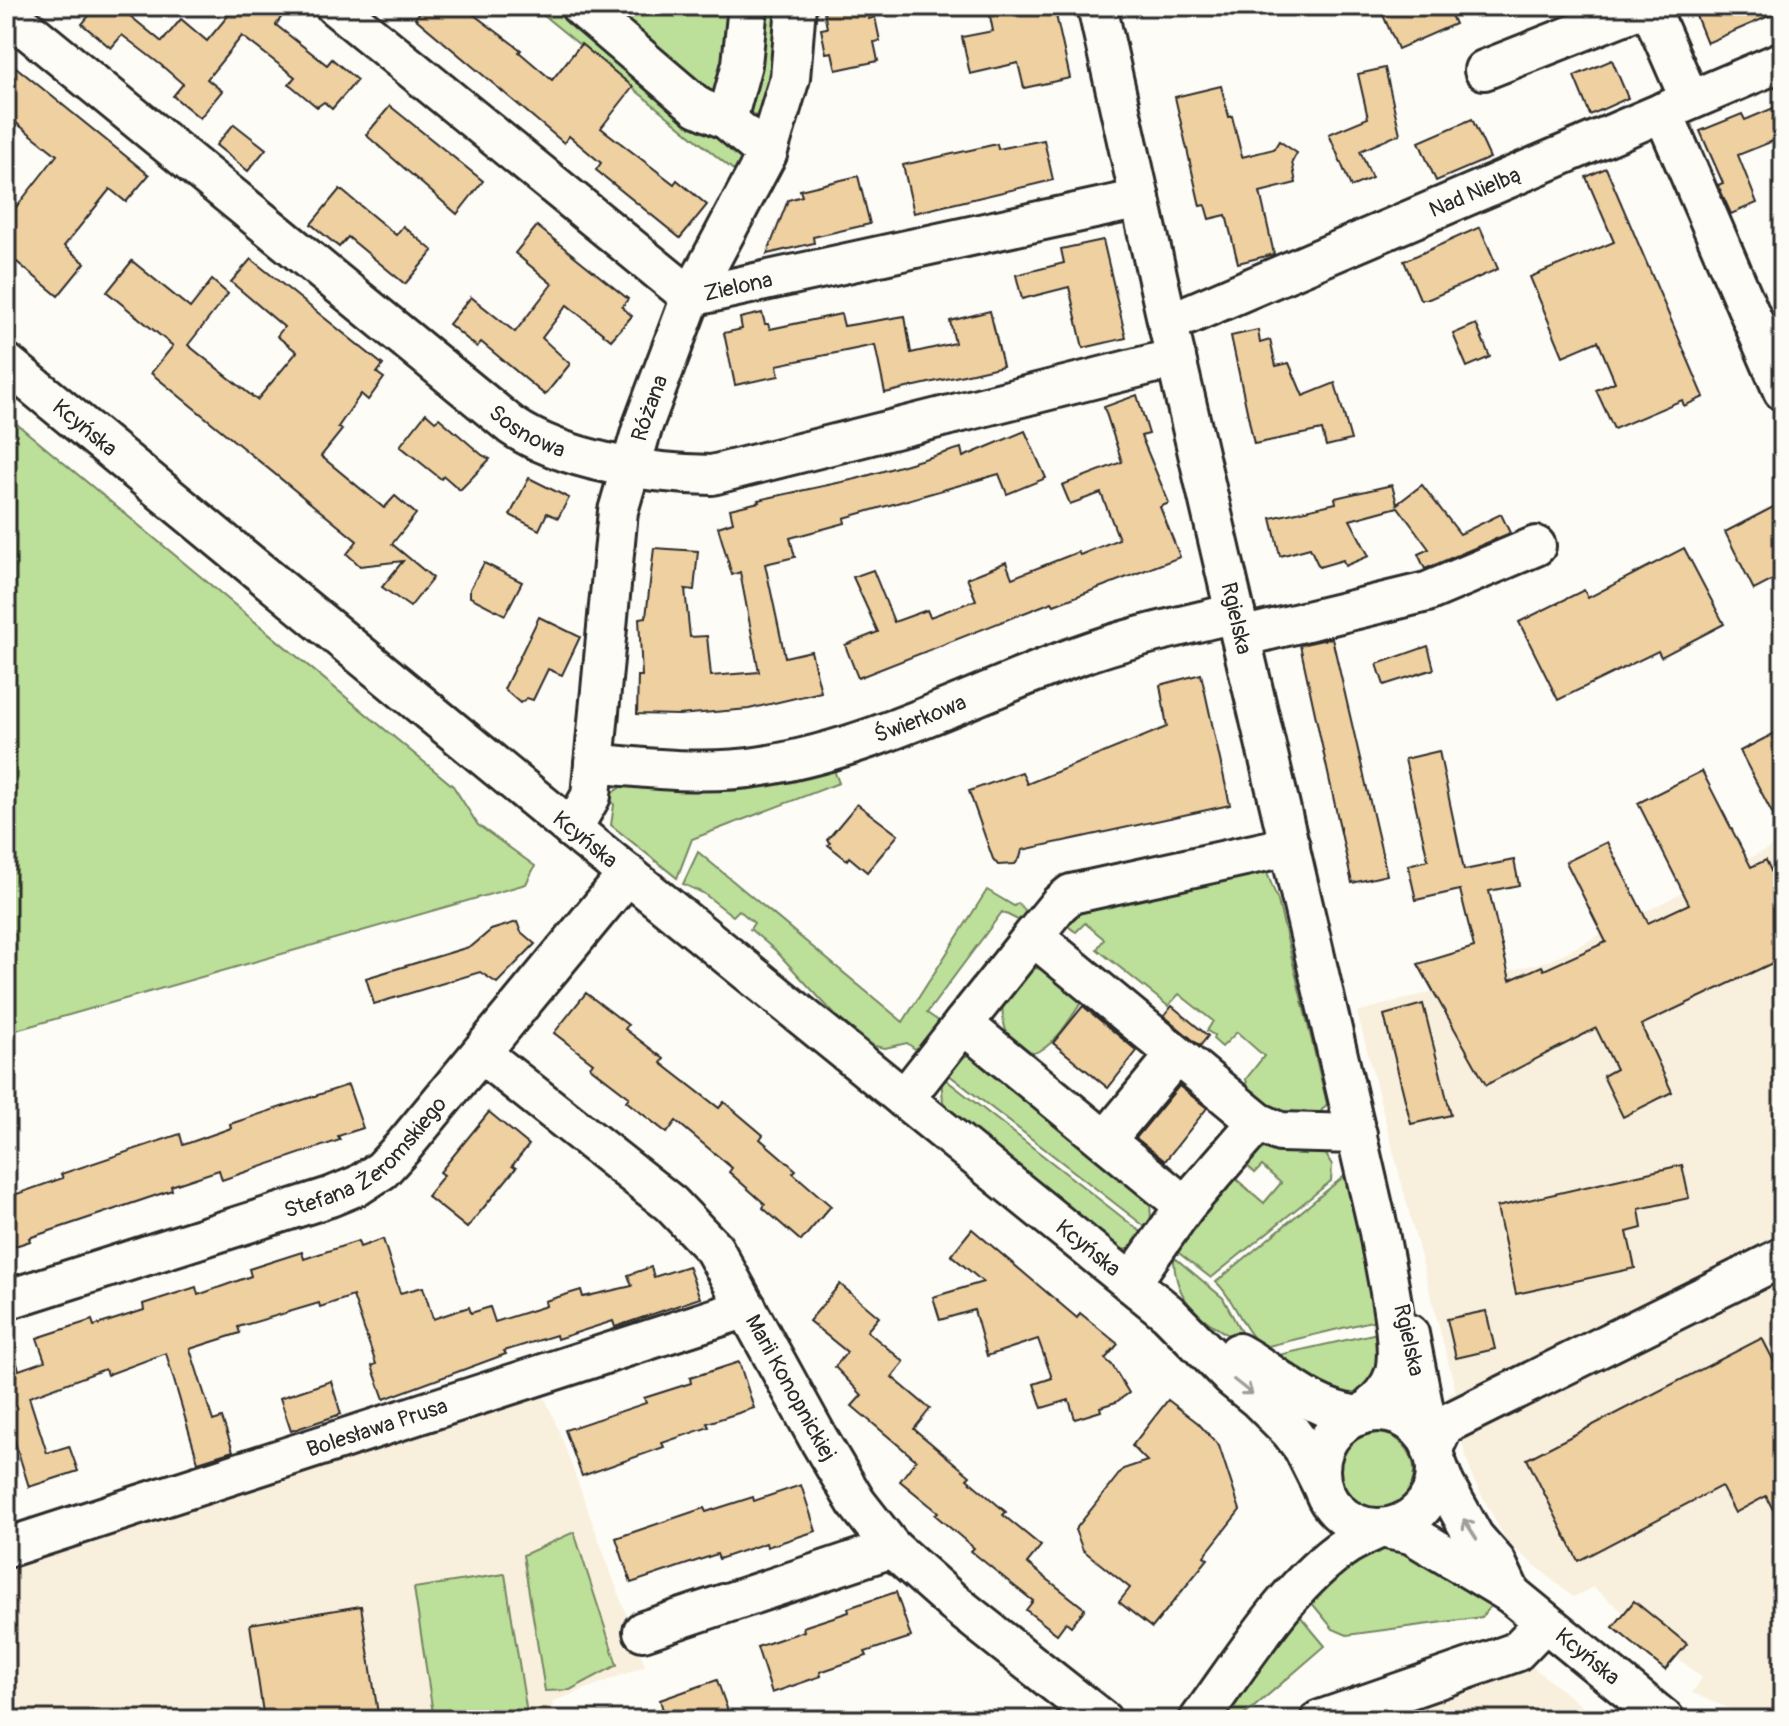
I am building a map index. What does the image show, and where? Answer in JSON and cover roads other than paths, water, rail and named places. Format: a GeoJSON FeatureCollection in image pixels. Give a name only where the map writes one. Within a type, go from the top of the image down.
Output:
{"type":"FeatureCollection","features":[{"type":"Feature","properties":{"kind":"street","name":"Zielona"},"geometry":{"type":"LineString","coordinates":[[335,6],[691,297],[1140,199]]}},
{"type":"Feature","properties":{"kind":"street"},"geometry":{"type":"LineString","coordinates":[[580,6],[698,107],[727,120],[767,154]]}},
{"type":"Feature","properties":{"kind":"street"},"geometry":{"type":"LineString","coordinates":[[727,120],[742,64],[748,6]]}},
{"type":"Feature","properties":{"kind":"street","name":"Różana"},"geometry":{"type":"LineString","coordinates":[[572,829],[591,796],[618,511],[643,425],[691,297],[767,154],[790,78],[796,6]]}},
{"type":"Feature","properties":{"kind":"street","name":"Rgielska"},"geometry":{"type":"LineString","coordinates":[[1097,6],[1379,1232],[1394,1330],[1395,1372],[1388,1387],[1361,1415]]}},
{"type":"Feature","properties":{"kind":"street"},"geometry":{"type":"LineString","coordinates":[[1484,70],[1648,6],[1676,106],[1783,391]]}},
{"type":"Feature","properties":{"kind":"street","name":"Sosnowa"},"geometry":{"type":"LineString","coordinates":[[6,12],[512,426],[529,438],[554,448],[630,467],[672,474],[712,475],[1176,358]]}},
{"type":"Feature","properties":{"kind":"street","name":"Nad Nielbą"},"geometry":{"type":"LineString","coordinates":[[1167,320],[1232,296],[1783,61]]}},
{"type":"Feature","properties":{"kind":"street","name":"Kcyńska"},"geometry":{"type":"LineString","coordinates":[[6,363],[572,829],[1168,1313],[1291,1432],[1303,1448],[1322,1486]]}},
{"type":"Feature","properties":{"kind":"street","name":"Świerkowa"},"geometry":{"type":"LineString","coordinates":[[594,763],[700,771],[762,766],[817,756],[861,742],[1118,642],[1238,625],[1297,626],[1427,592],[1536,546]]}},
{"type":"Feature","properties":{"kind":"street"},"geometry":{"type":"LineString","coordinates":[[904,1099],[1059,904],[1071,894],[1290,846]]}},
{"type":"Feature","properties":{"kind":"street","name":"Stefana Żeromskiego"},"geometry":{"type":"LineString","coordinates":[[6,1300],[359,1185],[382,1170],[467,1059],[628,874]]}},
{"type":"Feature","properties":{"kind":"street"},"geometry":{"type":"LineString","coordinates":[[1033,936],[1258,1122],[1280,1132],[1357,1134]]}},
{"type":"Feature","properties":{"kind":"street"},"geometry":{"type":"LineString","coordinates":[[963,1024],[1185,1206]]}},
{"type":"Feature","properties":{"kind":"street"},"geometry":{"type":"LineString","coordinates":[[1106,1140],[1176,1055]]}},
{"type":"Feature","properties":{"kind":"street","name":"Marii Konopnickiej"},"geometry":{"type":"LineString","coordinates":[[467,1059],[671,1204],[714,1249],[856,1502],[892,1548],[954,1603],[1102,1720]]}},
{"type":"Feature","properties":{"kind":"street"},"geometry":{"type":"LineString","coordinates":[[1131,1283],[1185,1206],[1258,1122]]}},
{"type":"Feature","properties":{"kind":"street","name":"Rgielska"},"geometry":{"type":"LineString","coordinates":[[1379,1232],[1408,1327],[1432,1451]]}},
{"type":"Feature","properties":{"kind":"street"},"geometry":{"type":"LineString","coordinates":[[1432,1451],[1444,1425],[1783,1257]]}},
{"type":"Feature","properties":{"kind":"street","name":"Bolesława Prusa"},"geometry":{"type":"LineString","coordinates":[[6,1548],[747,1308]]}},
{"type":"Feature","properties":{"kind":"street","name":"Kcyńska"},"geometry":{"type":"LineString","coordinates":[[1168,1313],[1248,1358],[1302,1397],[1336,1412],[1361,1415]]}},
{"type":"Feature","properties":{"kind":"street"},"geometry":{"type":"LineString","coordinates":[[1199,1720],[1292,1595],[1340,1551],[1381,1528],[1405,1521],[1424,1505],[1436,1470],[1432,1451],[1423,1434],[1402,1417],[1377,1412],[1361,1415],[1334,1432],[1326,1444],[1320,1472],[1320,1515],[1311,1549],[1292,1595]]}},
{"type":"Feature","properties":{"kind":"street","name":"Kcyńska"},"geometry":{"type":"LineString","coordinates":[[1432,1451],[1456,1508],[1474,1537],[1496,1562],[1511,1594]]}},
{"type":"Feature","properties":{"kind":"street"},"geometry":{"type":"LineString","coordinates":[[1322,1486],[1327,1498],[1344,1517],[1356,1524],[1381,1528]]}},
{"type":"Feature","properties":{"kind":"street","name":"Kcyńska"},"geometry":{"type":"LineString","coordinates":[[1381,1528],[1411,1534],[1511,1594],[1665,1720]]}},
{"type":"Feature","properties":{"kind":"street"},"geometry":{"type":"LineString","coordinates":[[643,1631],[892,1548]]}},
{"type":"Feature","properties":{"kind":"street"},"geometry":{"type":"LineString","coordinates":[[1320,1720],[1516,1652],[1545,1622]]}}]}
